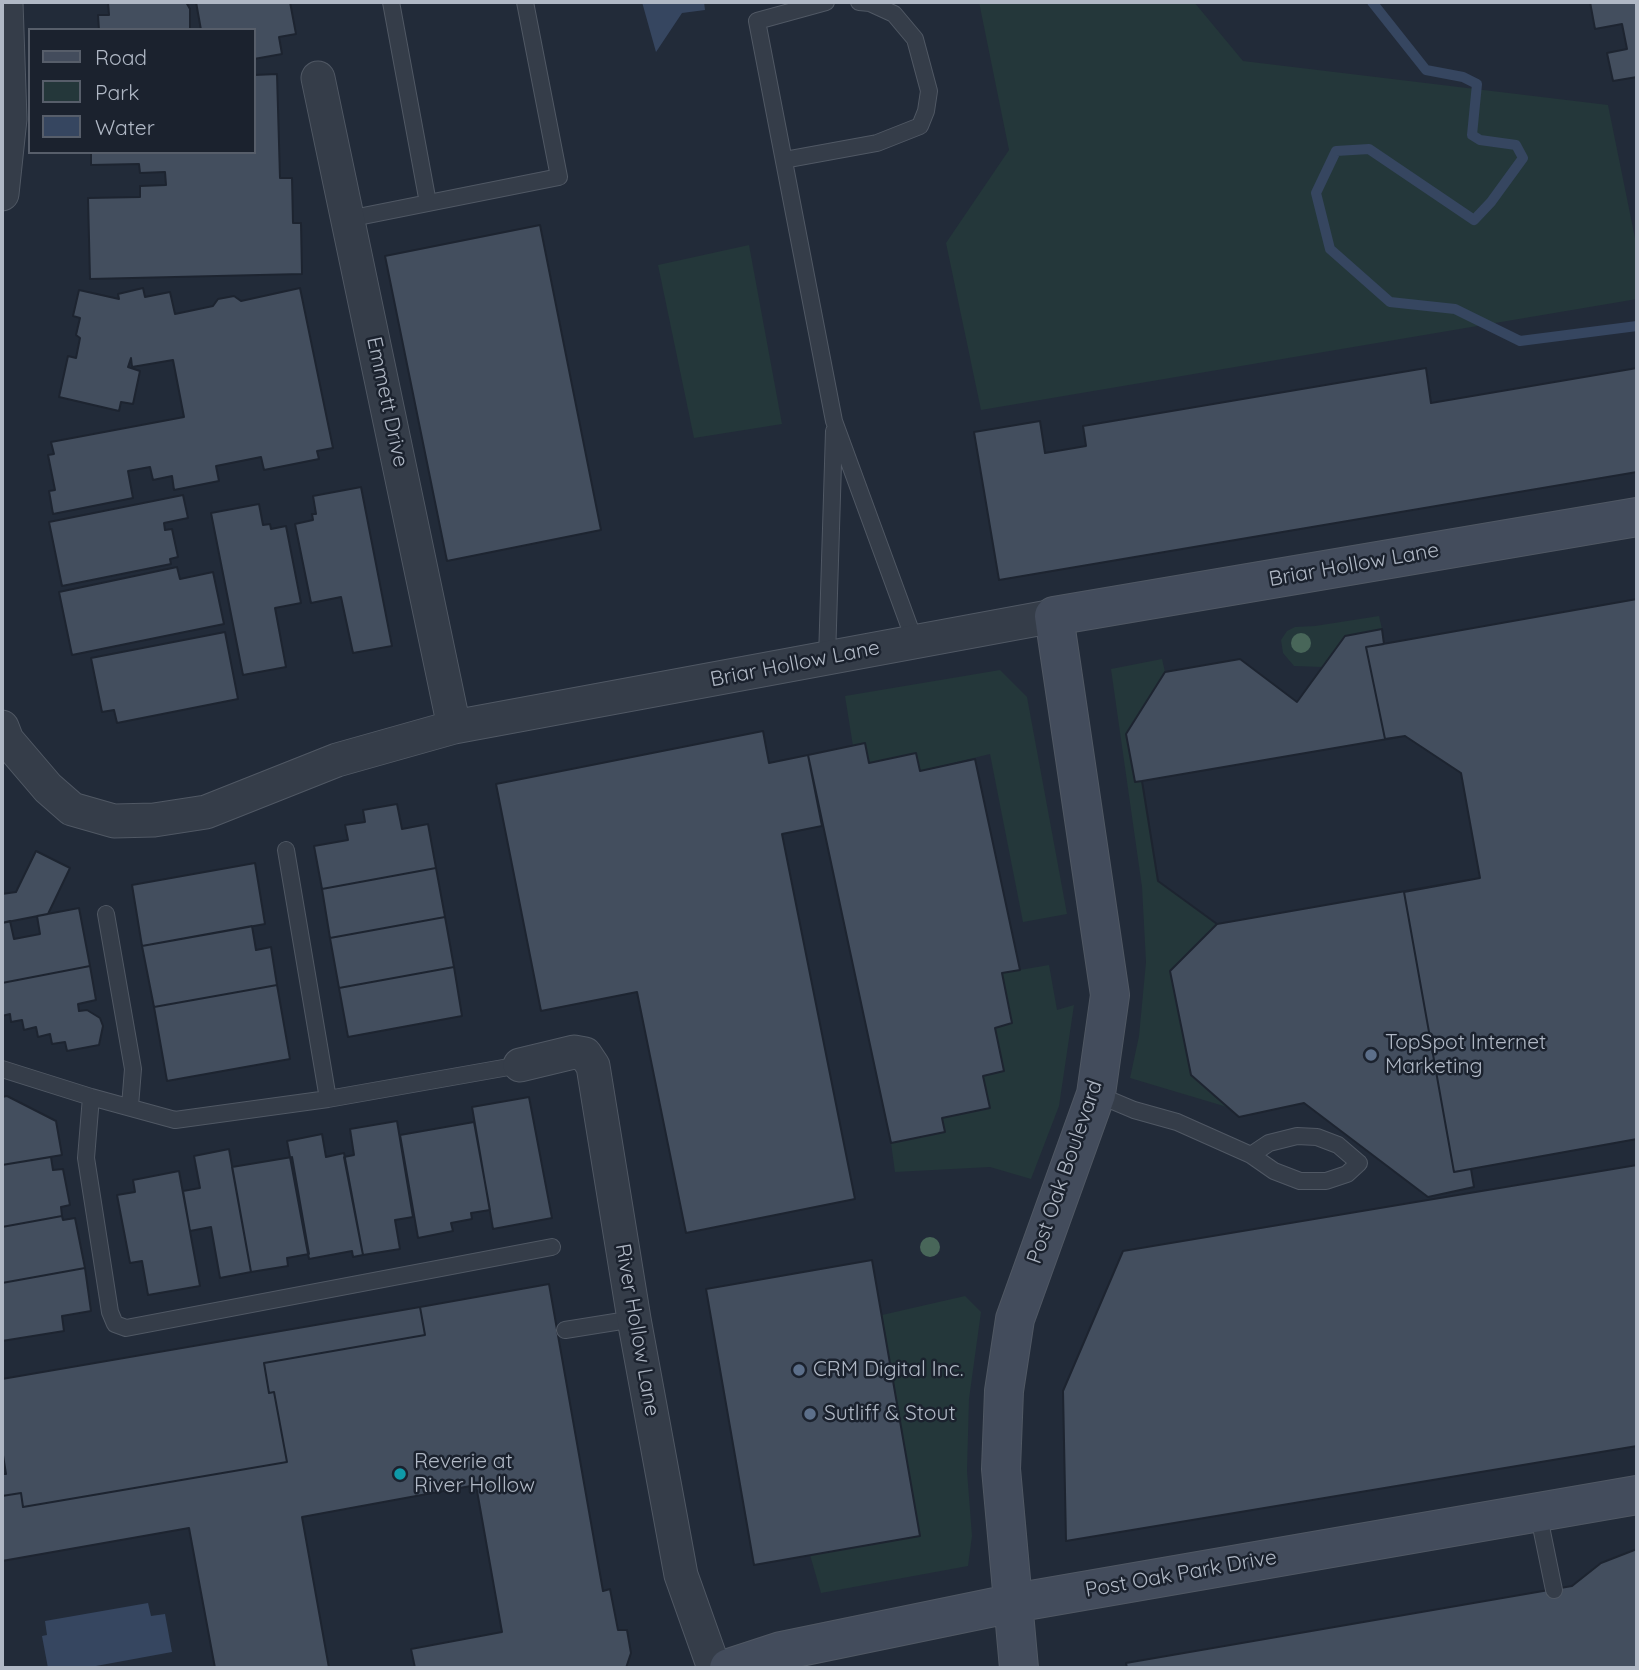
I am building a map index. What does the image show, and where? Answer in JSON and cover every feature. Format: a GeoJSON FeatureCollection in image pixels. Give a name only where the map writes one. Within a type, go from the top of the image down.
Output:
{"type":"FeatureCollection","features":[{"type":"Feature","properties":{"kind":"street"},"geometry":{"type":"LineString","coordinates":[[2,194],[10,119],[5,95],[6,2]]}},
{"type":"Feature","properties":{"kind":"street","name":"Emmett Drive"},"geometry":{"type":"LineString","coordinates":[[318,78],[454,727]]}},
{"type":"Feature","properties":{"kind":"street","name":"Briar Hollow Lane"},"geometry":{"type":"LineString","coordinates":[[2,727],[7,740],[48,788],[72,809],[114,821],[154,820],[206,812],[337,761],[454,727],[1054,616],[1637,517]]}},
{"type":"Feature","properties":{"kind":"street","name":"Post Oak Boulevard"},"geometry":{"type":"LineString","coordinates":[[1019,1668],[1001,1469],[1004,1391],[1015,1319],[1096,1094],[1110,995],[1054,616]]}},
{"type":"Feature","properties":{"kind":"street","name":"River Hollow Lane"},"geometry":{"type":"LineString","coordinates":[[520,1065],[574,1052],[584,1054],[593,1066],[634,1319],[681,1575],[714,1668]]}},
{"type":"Feature","properties":{"kind":"street","name":"Post Oak Park Drive"},"geometry":{"type":"LineString","coordinates":[[729,1668],[781,1651],[1014,1603],[1637,1495]]}},
{"type":"Feature","properties":{"kind":"street","name":"Post Oak Boulevard"},"geometry":{"type":"LineString","coordinates":[[1014,1603],[1040,1668]]}},
{"type":"Feature","properties":{"kind":"lane"},"geometry":{"type":"LineString","coordinates":[[391,2],[428,202]]}},
{"type":"Feature","properties":{"kind":"lane"},"geometry":{"type":"LineString","coordinates":[[348,219],[559,177],[525,2]]}},
{"type":"Feature","properties":{"kind":"lane"},"geometry":{"type":"LineString","coordinates":[[826,2],[757,21],[834,421],[915,642]]}},
{"type":"Feature","properties":{"kind":"lane"},"geometry":{"type":"LineString","coordinates":[[784,160],[877,144],[920,126],[929,91],[915,39],[894,14],[870,3],[859,2]]}},
{"type":"Feature","properties":{"kind":"lane"},"geometry":{"type":"LineString","coordinates":[[827,658],[834,421]]}},
{"type":"Feature","properties":{"kind":"lane"},"geometry":{"type":"LineString","coordinates":[[286,850],[328,1099]]}},
{"type":"Feature","properties":{"kind":"lane"},"geometry":{"type":"LineString","coordinates":[[106,914],[132,1069],[130,1107]]}},
{"type":"Feature","properties":{"kind":"lane"},"geometry":{"type":"LineString","coordinates":[[2,1069],[175,1120],[328,1099],[520,1065]]}},
{"type":"Feature","properties":{"kind":"lane"},"geometry":{"type":"LineString","coordinates":[[1096,1094],[1134,1110],[1177,1122],[1251,1155],[1274,1171],[1300,1181],[1325,1181],[1346,1174],[1359,1163],[1338,1145],[1317,1137],[1297,1136],[1269,1143],[1251,1155]]}},
{"type":"Feature","properties":{"kind":"lane"},"geometry":{"type":"LineString","coordinates":[[91,1097],[86,1158],[90,1184],[110,1312],[116,1324],[127,1328],[552,1247]]}},
{"type":"Feature","properties":{"kind":"lane"},"geometry":{"type":"LineString","coordinates":[[565,1331],[634,1319]]}},
{"type":"Feature","properties":{"kind":"lane"},"geometry":{"type":"LineString","coordinates":[[1538,1513],[1553,1590]]}},
{"type":"Feature","properties":{"kind":"green space"},"geometry":{"type":"Polygon","coordinates":[[[979,2],[1194,2],[1243,61],[1608,105],[1637,248],[1637,299],[981,410],[946,243],[1009,150],[979,2]]]}},
{"type":"Feature","properties":{"kind":"green space"},"geometry":{"type":"Polygon","coordinates":[[[749,245],[782,424],[694,438],[658,265],[749,245]]]}},
{"type":"Feature","properties":{"kind":"green space"},"geometry":{"type":"Polygon","coordinates":[[[1379,616],[1382,629],[1345,636],[1322,667],[1294,666],[1283,653],[1281,640],[1287,631],[1295,627],[1379,616]]]}},
{"type":"Feature","properties":{"kind":"green space"},"geometry":{"type":"Polygon","coordinates":[[[1162,659],[1165,672],[1126,734],[1135,781],[1142,781],[1158,881],[1217,924],[1170,972],[1191,1075],[1227,1107],[1130,1078],[1139,1036],[1146,962],[1142,887],[1111,669],[1162,659]]]}},
{"type":"Feature","properties":{"kind":"green space"},"geometry":{"type":"Polygon","coordinates":[[[1000,670],[1027,697],[1067,914],[1023,922],[990,754],[920,771],[916,753],[869,763],[865,743],[853,746],[845,696],[1000,670]]]}},
{"type":"Feature","properties":{"kind":"green space"},"geometry":{"type":"Polygon","coordinates":[[[1049,965],[1057,1010],[1074,1005],[1059,1106],[1031,1179],[990,1167],[895,1172],[891,1143],[944,1132],[942,1118],[990,1108],[983,1076],[1004,1071],[995,1028],[1012,1023],[1002,973],[1049,965]]]}},
{"type":"Feature","properties":{"kind":"green space"},"geometry":{"type":"Polygon","coordinates":[[[965,1296],[981,1312],[969,1399],[967,1471],[972,1536],[968,1566],[821,1593],[810,1555],[920,1536],[882,1315],[965,1296]]]}},
{"type":"Feature","properties":{"kind":"water"},"geometry":{"type":"Polygon","coordinates":[[[642,2],[704,2],[705,10],[682,13],[656,52],[642,2]]]}},
{"type":"Feature","properties":{"kind":"water"},"geometry":{"type":"Polygon","coordinates":[[[148,1603],[151,1616],[165,1614],[172,1652],[85,1668],[48,1668],[42,1636],[47,1635],[45,1621],[148,1603]]]}},
{"type":"Feature","properties":{"kind":"building"},"geometry":{"type":"Polygon","coordinates":[[[108,2],[186,2],[190,9],[190,28],[99,28],[98,15],[109,15],[108,2]]]}},
{"type":"Feature","properties":{"kind":"building"},"geometry":{"type":"Polygon","coordinates":[[[196,2],[290,2],[296,34],[279,37],[282,54],[256,59],[256,28],[201,28],[196,2]]]}},
{"type":"Feature","properties":{"kind":"building"},"geometry":{"type":"Polygon","coordinates":[[[1590,2],[1637,2],[1637,77],[1613,81],[1607,53],[1627,49],[1622,24],[1595,29],[1590,2]]]}},
{"type":"Feature","properties":{"kind":"building"},"geometry":{"type":"Polygon","coordinates":[[[277,74],[280,178],[292,178],[293,223],[301,223],[302,274],[90,279],[88,198],[140,197],[140,186],[166,185],[165,172],[140,173],[139,164],[91,165],[91,154],[256,154],[256,75],[277,74]]]}},
{"type":"Feature","properties":{"kind":"building"},"geometry":{"type":"Polygon","coordinates":[[[540,225],[601,530],[447,561],[385,256],[540,225]]]}},
{"type":"Feature","properties":{"kind":"building"},"geometry":{"type":"Polygon","coordinates":[[[143,288],[145,297],[170,292],[175,314],[213,306],[218,299],[234,296],[241,301],[300,288],[333,448],[317,451],[319,459],[264,470],[261,457],[216,466],[219,481],[174,490],[172,476],[153,480],[150,467],[128,471],[133,498],[53,514],[49,491],[55,490],[48,455],[54,454],[51,442],[184,417],[173,360],[132,367],[131,358],[128,367],[140,371],[133,404],[121,402],[119,411],[59,397],[68,356],[76,358],[80,338],[76,335],[80,318],[73,316],[79,290],[119,299],[118,294],[143,288]]]}},
{"type":"Feature","properties":{"kind":"building"},"geometry":{"type":"Polygon","coordinates":[[[1426,368],[1431,403],[1637,368],[1637,472],[999,580],[974,432],[1040,421],[1045,453],[1086,446],[1083,426],[1426,368]]]}},
{"type":"Feature","properties":{"kind":"building"},"geometry":{"type":"Polygon","coordinates":[[[361,487],[392,646],[353,653],[341,597],[311,603],[295,524],[313,520],[312,514],[316,514],[313,496],[361,487]]]}},
{"type":"Feature","properties":{"kind":"building"},"geometry":{"type":"Polygon","coordinates":[[[183,495],[188,518],[164,523],[165,530],[172,529],[178,557],[170,559],[171,564],[62,586],[49,522],[183,495]]]}},
{"type":"Feature","properties":{"kind":"building"},"geometry":{"type":"Polygon","coordinates":[[[259,504],[263,525],[270,524],[271,529],[286,526],[301,603],[275,608],[286,667],[243,675],[211,513],[259,504]]]}},
{"type":"Feature","properties":{"kind":"building"},"geometry":{"type":"Polygon","coordinates":[[[177,567],[180,579],[213,572],[224,624],[72,655],[59,592],[177,567]]]}},
{"type":"Feature","properties":{"kind":"building"},"geometry":{"type":"Polygon","coordinates":[[[1637,599],[1637,1139],[1454,1172],[1404,892],[1480,878],[1461,773],[1405,736],[1385,739],[1366,647],[1637,599]]]}},
{"type":"Feature","properties":{"kind":"building"},"geometry":{"type":"Polygon","coordinates":[[[1382,629],[1384,644],[1366,647],[1385,739],[1405,736],[1461,773],[1480,878],[1404,892],[1454,1172],[1471,1169],[1474,1187],[1428,1197],[1304,1103],[1239,1117],[1191,1075],[1170,971],[1217,924],[1158,881],[1142,781],[1135,782],[1126,734],[1165,672],[1240,659],[1297,702],[1345,636],[1382,629]]]}},
{"type":"Feature","properties":{"kind":"building"},"geometry":{"type":"Polygon","coordinates":[[[225,632],[238,699],[117,723],[114,710],[102,712],[91,658],[225,632]]]}},
{"type":"Feature","properties":{"kind":"building"},"geometry":{"type":"Polygon","coordinates":[[[763,731],[769,763],[808,755],[822,826],[782,834],[855,1199],[686,1233],[637,992],[541,1011],[496,784],[763,731]]]}},
{"type":"Feature","properties":{"kind":"building"},"geometry":{"type":"Polygon","coordinates":[[[1405,736],[1461,773],[1480,878],[1217,924],[1158,881],[1142,781],[1405,736]]]}},
{"type":"Feature","properties":{"kind":"building"},"geometry":{"type":"Polygon","coordinates":[[[865,743],[869,763],[916,753],[920,771],[975,759],[1020,970],[1002,973],[1012,1023],[995,1028],[1004,1071],[983,1076],[990,1108],[942,1118],[945,1132],[891,1143],[808,755],[865,743]]]}},
{"type":"Feature","properties":{"kind":"building"},"geometry":{"type":"Polygon","coordinates":[[[397,804],[402,829],[428,824],[436,868],[322,889],[314,846],[348,840],[345,825],[365,822],[363,810],[397,804]]]}},
{"type":"Feature","properties":{"kind":"building"},"geometry":{"type":"Polygon","coordinates":[[[36,851],[70,868],[48,914],[2,923],[2,894],[16,892],[36,851]]]}},
{"type":"Feature","properties":{"kind":"building"},"geometry":{"type":"Polygon","coordinates":[[[255,863],[265,924],[142,946],[132,885],[255,863]]]}},
{"type":"Feature","properties":{"kind":"building"},"geometry":{"type":"Polygon","coordinates":[[[436,868],[445,917],[330,938],[322,889],[436,868]]]}},
{"type":"Feature","properties":{"kind":"building"},"geometry":{"type":"Polygon","coordinates":[[[79,908],[90,966],[2,983],[2,923],[10,921],[14,939],[40,934],[37,916],[79,908]]]}},
{"type":"Feature","properties":{"kind":"building"},"geometry":{"type":"Polygon","coordinates":[[[445,917],[454,967],[339,988],[330,938],[445,917]]]}},
{"type":"Feature","properties":{"kind":"building"},"geometry":{"type":"Polygon","coordinates":[[[252,926],[256,950],[271,947],[277,985],[154,1007],[142,946],[252,926]]]}},
{"type":"Feature","properties":{"kind":"building"},"geometry":{"type":"Polygon","coordinates":[[[90,966],[96,1000],[78,1004],[79,1011],[87,1010],[100,1018],[103,1026],[99,1045],[67,1051],[65,1042],[52,1044],[50,1034],[38,1037],[36,1027],[24,1030],[22,1020],[11,1022],[10,1014],[2,1016],[2,983],[90,966]]]}},
{"type":"Feature","properties":{"kind":"building"},"geometry":{"type":"Polygon","coordinates":[[[454,967],[462,1016],[348,1037],[339,988],[454,967]]]}},
{"type":"Feature","properties":{"kind":"building"},"geometry":{"type":"Polygon","coordinates":[[[277,985],[290,1059],[167,1081],[154,1007],[277,985]]]}},
{"type":"Feature","properties":{"kind":"building"},"geometry":{"type":"Polygon","coordinates":[[[7,1096],[56,1121],[62,1155],[2,1165],[2,1097],[7,1096]]]}},
{"type":"Feature","properties":{"kind":"building"},"geometry":{"type":"Polygon","coordinates":[[[529,1097],[552,1218],[493,1229],[472,1107],[529,1097]]]}},
{"type":"Feature","properties":{"kind":"building"},"geometry":{"type":"Polygon","coordinates":[[[397,1121],[413,1217],[395,1220],[400,1249],[363,1255],[344,1157],[354,1155],[350,1129],[397,1121]]]}},
{"type":"Feature","properties":{"kind":"building"},"geometry":{"type":"Polygon","coordinates":[[[474,1122],[490,1210],[471,1213],[472,1219],[451,1223],[453,1231],[418,1238],[400,1135],[474,1122]]]}},
{"type":"Feature","properties":{"kind":"building"},"geometry":{"type":"Polygon","coordinates":[[[322,1134],[326,1157],[344,1153],[363,1255],[353,1257],[352,1251],[309,1259],[287,1141],[322,1134]]]}},
{"type":"Feature","properties":{"kind":"building"},"geometry":{"type":"Polygon","coordinates":[[[229,1149],[251,1272],[220,1278],[211,1227],[190,1231],[183,1191],[200,1188],[194,1156],[229,1149]]]}},
{"type":"Feature","properties":{"kind":"building"},"geometry":{"type":"Polygon","coordinates":[[[51,1157],[53,1170],[63,1169],[70,1205],[61,1207],[62,1216],[2,1227],[2,1165],[51,1157]]]}},
{"type":"Feature","properties":{"kind":"building"},"geometry":{"type":"Polygon","coordinates":[[[292,1157],[309,1254],[287,1258],[288,1266],[251,1272],[232,1167],[292,1157]]]}},
{"type":"Feature","properties":{"kind":"building"},"geometry":{"type":"Polygon","coordinates":[[[1637,1165],[1637,1446],[1066,1541],[1063,1391],[1123,1251],[1637,1165]]]}},
{"type":"Feature","properties":{"kind":"building"},"geometry":{"type":"Polygon","coordinates":[[[179,1171],[200,1286],[148,1295],[142,1261],[130,1263],[117,1195],[135,1192],[133,1180],[179,1171]]]}},
{"type":"Feature","properties":{"kind":"building"},"geometry":{"type":"Polygon","coordinates":[[[62,1216],[63,1220],[75,1218],[85,1268],[2,1283],[2,1227],[62,1216]]]}},
{"type":"Feature","properties":{"kind":"building"},"geometry":{"type":"Polygon","coordinates":[[[872,1260],[920,1536],[754,1565],[706,1289],[872,1260]]]}},
{"type":"Feature","properties":{"kind":"building"},"geometry":{"type":"Polygon","coordinates":[[[85,1268],[91,1311],[62,1316],[64,1331],[2,1341],[2,1283],[85,1268]]]}},
{"type":"Feature","properties":{"kind":"building","name":"Reverie at River Hollow"},"geometry":{"type":"Polygon","coordinates":[[[549,1284],[603,1591],[610,1589],[618,1630],[627,1630],[631,1653],[626,1668],[415,1668],[411,1649],[502,1632],[476,1485],[302,1517],[329,1668],[215,1668],[189,1528],[2,1561],[2,1496],[21,1493],[23,1507],[287,1462],[274,1392],[269,1393],[264,1363],[425,1335],[420,1307],[549,1284]]]}},
{"type":"Feature","properties":{"kind":"building"},"geometry":{"type":"Polygon","coordinates":[[[420,1307],[425,1335],[264,1363],[269,1393],[274,1392],[287,1462],[23,1507],[21,1493],[2,1496],[2,1474],[6,1474],[2,1449],[2,1379],[420,1307]]]}},
{"type":"Feature","properties":{"kind":"building"},"geometry":{"type":"Polygon","coordinates":[[[1637,1549],[1637,1668],[1127,1668],[1126,1663],[1572,1586],[1601,1563],[1637,1549]]]}},
{"type":"Feature","properties":{"kind":"waterway"},"geometry":{"type":"LineString","coordinates":[[1372,2],[1426,70],[1463,77],[1477,84],[1472,135],[1480,140],[1516,145],[1523,158],[1491,202],[1474,220],[1369,149],[1336,151],[1316,193],[1330,249],[1390,302],[1455,309],[1520,341],[1637,326]]}},
{"type":"Feature","properties":{"kind":"place","name":"TopSpot Internet Marketing"},"geometry":{"type":"Point","coordinates":[1371,1055]}},
{"type":"Feature","properties":{"kind":"place","name":"CRM Digital Inc."},"geometry":{"type":"Point","coordinates":[799,1370]}},
{"type":"Feature","properties":{"kind":"place","name":"Sutliff & Stout"},"geometry":{"type":"Point","coordinates":[810,1414]}},
{"type":"Feature","properties":{"kind":"place","name":"Reverie at River Hollow"},"geometry":{"type":"Point","coordinates":[400,1474]}}]}
